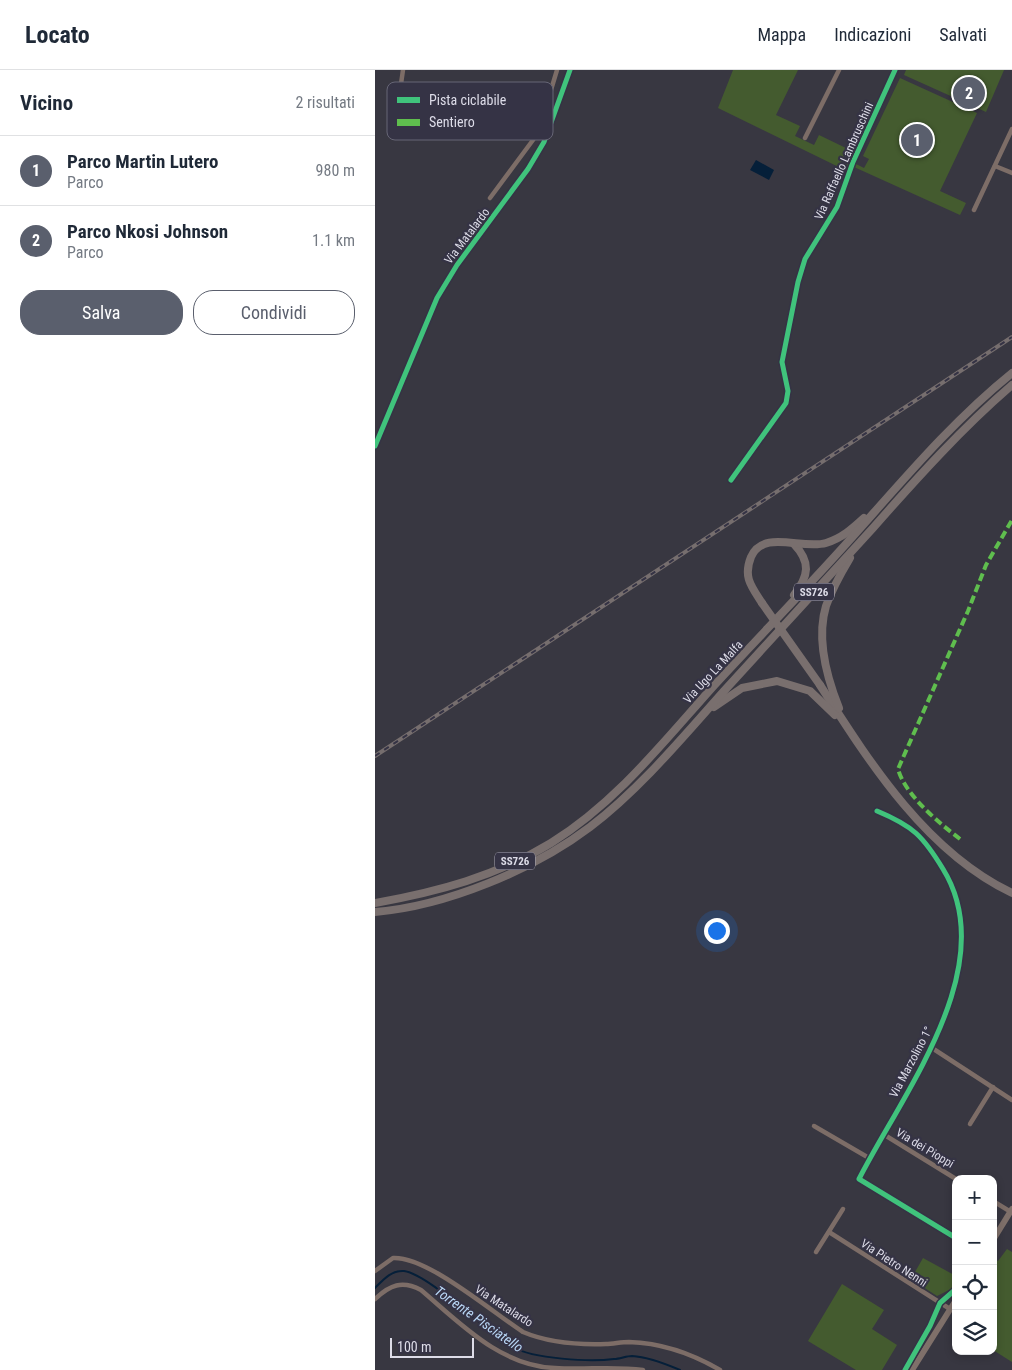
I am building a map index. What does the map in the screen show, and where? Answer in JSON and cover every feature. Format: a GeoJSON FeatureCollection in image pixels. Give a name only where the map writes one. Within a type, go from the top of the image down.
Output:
{"type":"FeatureCollection","features":[{"type":"Feature","properties":{"kind":"highway","name":"Via Ugo La Malfa"},"geometry":{"type":"LineString","coordinates":[[375,903],[445,889],[499,870],[558,837],[595,811],[634,776],[712,688],[789,607],[910,473],[968,413],[1012,373]]}},
{"type":"Feature","properties":{"kind":"highway","name":"Via Ugo La Malfa"},"geometry":{"type":"LineString","coordinates":[[375,912],[445,898],[509,876],[589,828],[619,802],[704,714],[855,547],[987,406],[1012,385]]}},
{"type":"Feature","properties":{"kind":"highway"},"geometry":{"type":"LineString","coordinates":[[910,473],[896,482],[846,535],[824,544],[794,544],[777,541],[762,543],[753,552],[747,568],[749,583],[845,724],[901,801],[952,854],[1012,893]]}},
{"type":"Feature","properties":{"kind":"highway"},"geometry":{"type":"LineString","coordinates":[[789,607],[792,598],[807,574],[805,561],[794,544]]}},
{"type":"Feature","properties":{"kind":"highway"},"geometry":{"type":"LineString","coordinates":[[845,724],[833,693],[826,665],[822,633],[826,608],[855,547]]}},
{"type":"Feature","properties":{"kind":"highway"},"geometry":{"type":"LineString","coordinates":[[704,714],[742,688],[777,681],[810,691],[845,724]]}},
{"type":"Feature","properties":{"kind":"main road"},"geometry":{"type":"LineString","coordinates":[[997,1233],[1011,1210]]}},
{"type":"Feature","properties":{"kind":"main road"},"geometry":{"type":"LineString","coordinates":[[914,1368],[952,1306]]}},
{"type":"Feature","properties":{"kind":"street"},"geometry":{"type":"LineString","coordinates":[[551,70],[557,71],[553,84]]}},
{"type":"Feature","properties":{"kind":"street","name":"Via Matalardo"},"geometry":{"type":"LineString","coordinates":[[553,117],[570,70]]}},
{"type":"Feature","properties":{"kind":"street"},"geometry":{"type":"LineString","coordinates":[[805,138],[839,70]]}},
{"type":"Feature","properties":{"kind":"street","name":"Via Raffaello Lambruschini"},"geometry":{"type":"LineString","coordinates":[[731,480],[786,403],[788,391],[782,362],[798,282],[805,259],[837,207],[853,162],[895,70]]}},
{"type":"Feature","properties":{"kind":"street"},"geometry":{"type":"LineString","coordinates":[[974,210],[1012,129]]}},
{"type":"Feature","properties":{"kind":"street"},"geometry":{"type":"LineString","coordinates":[[490,198],[533,140]]}},
{"type":"Feature","properties":{"kind":"street","name":"Via Matalardo"},"geometry":{"type":"LineString","coordinates":[[375,446],[437,298],[457,265],[528,170],[545,140]]}},
{"type":"Feature","properties":{"kind":"street"},"geometry":{"type":"LineString","coordinates":[[995,166],[1012,173]]}},
{"type":"Feature","properties":{"kind":"street","name":"Via Marzolino 1°"},"geometry":{"type":"LineString","coordinates":[[877,811],[895,818],[925,840],[951,879],[961,912],[959,955],[949,1009],[933,1048],[869,1158],[859,1179],[952,1236]]}},
{"type":"Feature","properties":{"kind":"street"},"geometry":{"type":"LineString","coordinates":[[933,1048],[1012,1100]]}},
{"type":"Feature","properties":{"kind":"street"},"geometry":{"type":"LineString","coordinates":[[970,1124],[993,1088]]}},
{"type":"Feature","properties":{"kind":"street"},"geometry":{"type":"LineString","coordinates":[[814,1126],[869,1158]]}},
{"type":"Feature","properties":{"kind":"street","name":"Via dei Pioppi"},"geometry":{"type":"LineString","coordinates":[[883,1134],[952,1177]]}},
{"type":"Feature","properties":{"kind":"street"},"geometry":{"type":"LineString","coordinates":[[997,1203],[1011,1210]]}},
{"type":"Feature","properties":{"kind":"street"},"geometry":{"type":"LineString","coordinates":[[816,1252],[843,1209]]}},
{"type":"Feature","properties":{"kind":"street","name":"Via Pietro Nenni"},"geometry":{"type":"LineString","coordinates":[[829,1232],[950,1309]]}},
{"type":"Feature","properties":{"kind":"street","name":"Via Matalardo"},"geometry":{"type":"LineString","coordinates":[[375,1271],[393,1258],[416,1262],[437,1272],[523,1332],[537,1338],[571,1344],[627,1342],[663,1346],[702,1359],[720,1370]]}},
{"type":"Feature","properties":{"kind":"street"},"geometry":{"type":"LineString","coordinates":[[375,1299],[386,1289],[399,1283],[410,1284],[421,1290],[490,1346],[509,1358],[532,1366],[643,1370]]}},
{"type":"Feature","properties":{"kind":"green space"},"geometry":{"type":"Polygon","coordinates":[[[733,70],[798,70],[776,115],[800,126],[795,136],[814,145],[819,135],[848,149],[844,158],[864,168],[869,159],[863,156],[900,78],[977,113],[940,191],[966,203],[960,215],[854,167],[849,172],[718,108],[733,70]]]}},
{"type":"Feature","properties":{"kind":"green space"},"geometry":{"type":"Polygon","coordinates":[[[906,70],[1004,70],[986,112],[904,75],[906,70]]]}},
{"type":"Feature","properties":{"kind":"green space"},"geometry":{"type":"Polygon","coordinates":[[[1007,1249],[1012,1252],[1012,1362],[997,1353],[998,1261],[1007,1249]]]}},
{"type":"Feature","properties":{"kind":"green space"},"geometry":{"type":"Polygon","coordinates":[[[923,1258],[952,1274],[952,1288],[937,1296],[911,1279],[923,1258]]]}},
{"type":"Feature","properties":{"kind":"green space"},"geometry":{"type":"Polygon","coordinates":[[[842,1284],[884,1310],[872,1329],[897,1345],[882,1370],[856,1370],[808,1341],[842,1284]]]}},
{"type":"Feature","properties":{"kind":"water"},"geometry":{"type":"Polygon","coordinates":[[[756,160],[774,170],[769,180],[750,170],[756,160]]]}},
{"type":"Feature","properties":{"kind":"waterway","name":"Torrente Pisciatello"},"geometry":{"type":"LineString","coordinates":[[375,1288],[391,1274],[404,1271],[428,1282],[501,1339],[522,1351],[547,1357],[577,1360],[604,1360],[630,1356],[657,1361],[680,1370]]}},
{"type":"Feature","properties":{"kind":"railway"},"geometry":{"type":"LineString","coordinates":[[375,756],[1012,337]]}},
{"type":"Feature","properties":{"kind":"marked path"},"geometry":{"type":"LineString","coordinates":[[960,839],[933,817],[915,798],[902,779],[898,769],[968,611],[986,565],[1012,520]]}},
{"type":"Feature","properties":{"kind":"cycle path"},"geometry":{"type":"LineString","coordinates":[[553,117],[570,70]]}},
{"type":"Feature","properties":{"kind":"cycle path"},"geometry":{"type":"LineString","coordinates":[[731,480],[786,403],[788,391],[782,362],[798,282],[805,259],[837,207],[853,162],[895,70]]}},
{"type":"Feature","properties":{"kind":"cycle path"},"geometry":{"type":"LineString","coordinates":[[375,446],[437,298],[457,265],[528,169],[545,140]]}},
{"type":"Feature","properties":{"kind":"cycle path"},"geometry":{"type":"LineString","coordinates":[[877,811],[900,822],[916,833],[943,869],[958,907],[961,946],[954,987],[940,1028],[920,1069],[859,1179],[952,1236]]}},
{"type":"Feature","properties":{"kind":"cycle path"},"geometry":{"type":"LineString","coordinates":[[905,1370],[930,1326],[940,1303],[952,1292]]}},
{"type":"Feature","properties":{"kind":"place","name":"Parco Nkosi Johnson"},"geometry":{"type":"Point","coordinates":[969,93]}},
{"type":"Feature","properties":{"kind":"place","name":"Parco Martin Lutero"},"geometry":{"type":"Point","coordinates":[917,140]}}]}
